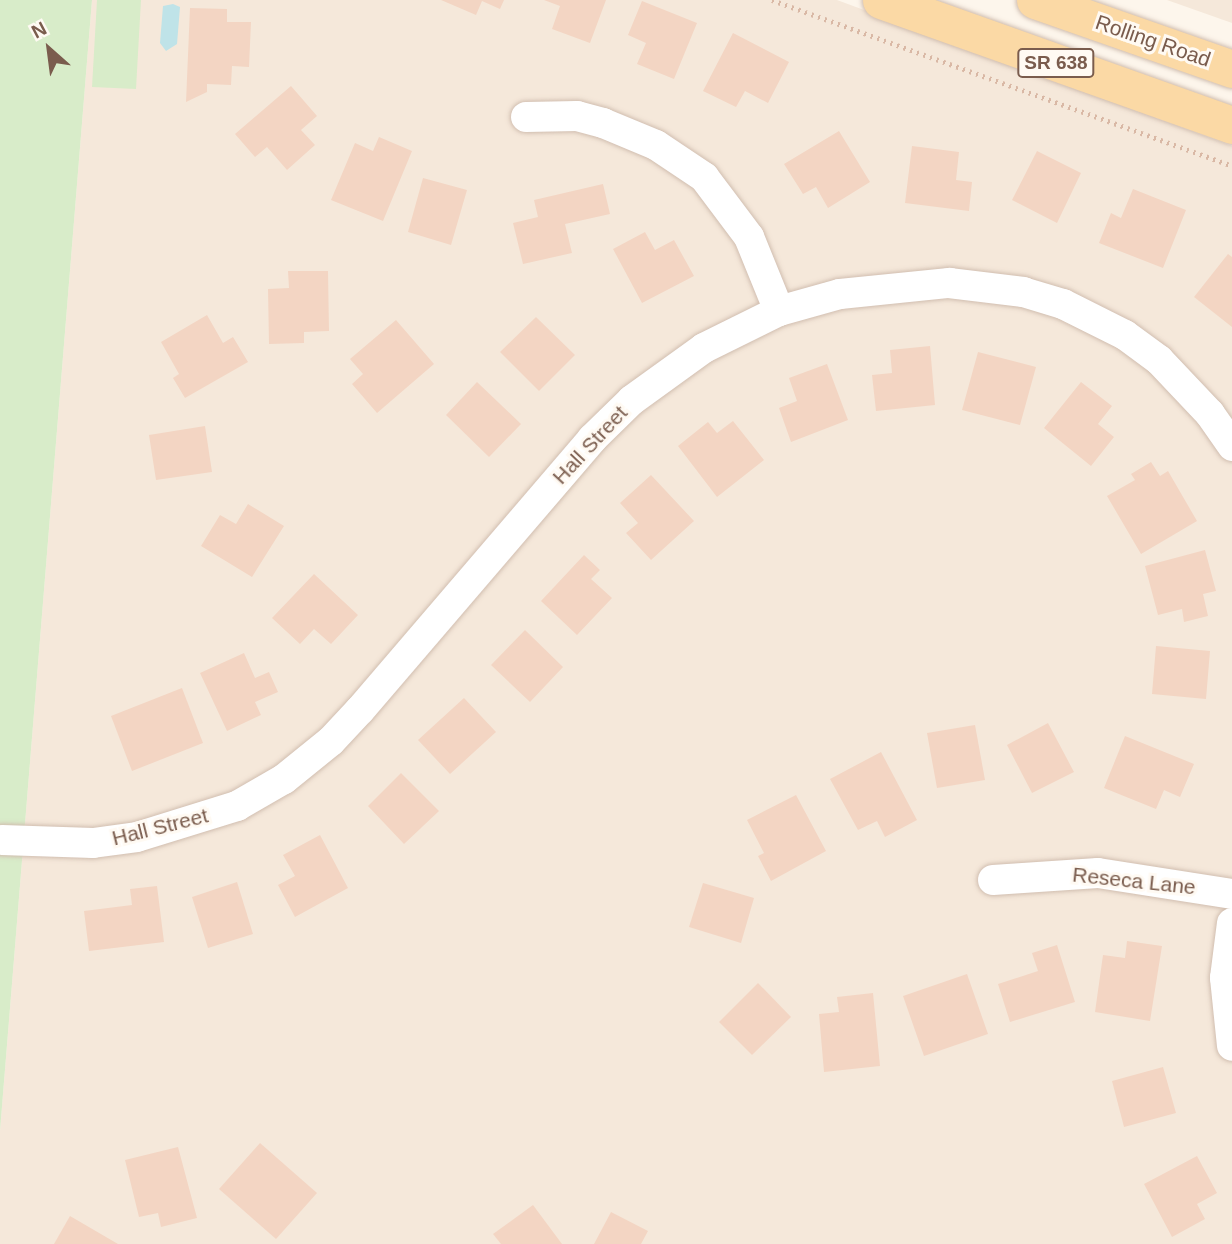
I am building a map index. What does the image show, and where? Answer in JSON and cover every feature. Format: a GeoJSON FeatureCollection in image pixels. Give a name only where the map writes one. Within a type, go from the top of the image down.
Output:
{"type":"FeatureCollection","features":[{"type":"Feature","properties":{"kind":"main road","name":"SR 638"},"geometry":{"type":"LineString","coordinates":[[881,0],[1232,125]]}},
{"type":"Feature","properties":{"kind":"main road","name":"Rolling Road"},"geometry":{"type":"LineString","coordinates":[[1035,0],[1232,69]]}},
{"type":"Feature","properties":{"kind":"street"},"geometry":{"type":"LineString","coordinates":[[526,117],[577,116],[603,123],[656,145],[704,177],[749,237],[779,311]]}},
{"type":"Feature","properties":{"kind":"street","name":"Hall Street"},"geometry":{"type":"LineString","coordinates":[[2,841],[93,843],[137,837],[226,810],[284,779],[353,718],[583,449],[632,400],[704,348],[779,311],[840,294],[949,283],[1011,290],[1063,304],[1125,335],[1159,360],[1210,414],[1232,446]]}},
{"type":"Feature","properties":{"kind":"street","name":"Reseca Lane"},"geometry":{"type":"LineString","coordinates":[[993,880],[1098,873],[1232,894]]}},
{"type":"Feature","properties":{"kind":"street"},"geometry":{"type":"LineString","coordinates":[[1232,923],[1224,978],[1232,1046]]}},
{"type":"Feature","properties":{"kind":"path"},"geometry":{"type":"LineString","coordinates":[[772,0],[1232,166]]}},
{"type":"Feature","properties":{"kind":"shaded area"},"geometry":{"type":"Polygon","coordinates":[[[92,0],[837,0],[1232,146],[1232,1244],[0,1244],[0,1131],[92,0]]]}},
{"type":"Feature","properties":{"kind":"shaded area"},"geometry":{"type":"Polygon","coordinates":[[[1167,0],[1232,0],[1232,23],[1167,0]]]}},
{"type":"Feature","properties":{"kind":"green space"},"geometry":{"type":"Polygon","coordinates":[[[0,0],[92,0],[0,1131],[0,0]]]}},
{"type":"Feature","properties":{"kind":"green space"},"geometry":{"type":"Polygon","coordinates":[[[97,0],[141,0],[136,89],[92,87],[97,0]]]}},
{"type":"Feature","properties":{"kind":"water"},"geometry":{"type":"Polygon","coordinates":[[[173,4],[180,7],[177,44],[166,51],[160,43],[163,6],[173,4]]]}},
{"type":"Feature","properties":{"kind":"building"},"geometry":{"type":"Polygon","coordinates":[[[441,0],[504,0],[500,9],[482,1],[476,15],[441,0]]]}},
{"type":"Feature","properties":{"kind":"building"},"geometry":{"type":"Polygon","coordinates":[[[544,0],[606,0],[590,43],[552,29],[560,6],[544,0]]]}},
{"type":"Feature","properties":{"kind":"building"},"geometry":{"type":"Polygon","coordinates":[[[642,1],[697,23],[674,79],[637,64],[646,43],[628,35],[642,1]]]}},
{"type":"Feature","properties":{"kind":"building"},"geometry":{"type":"Polygon","coordinates":[[[190,8],[227,9],[227,22],[251,22],[249,67],[232,66],[231,85],[207,84],[207,92],[186,102],[190,8]]]}},
{"type":"Feature","properties":{"kind":"building"},"geometry":{"type":"Polygon","coordinates":[[[733,33],[789,62],[768,103],[745,91],[736,107],[703,91],[733,33]]]}},
{"type":"Feature","properties":{"kind":"building"},"geometry":{"type":"Polygon","coordinates":[[[291,86],[317,116],[301,130],[315,145],[287,170],[267,147],[255,157],[235,134],[291,86]]]}},
{"type":"Feature","properties":{"kind":"building"},"geometry":{"type":"Polygon","coordinates":[[[839,131],[870,182],[828,208],[816,187],[803,194],[784,164],[839,131]]]}},
{"type":"Feature","properties":{"kind":"building"},"geometry":{"type":"Polygon","coordinates":[[[379,137],[412,151],[383,221],[331,200],[355,143],[373,151],[379,137]]]}},
{"type":"Feature","properties":{"kind":"building"},"geometry":{"type":"Polygon","coordinates":[[[912,146],[959,152],[956,180],[972,182],[969,211],[905,203],[912,146]]]}},
{"type":"Feature","properties":{"kind":"building"},"geometry":{"type":"Polygon","coordinates":[[[1037,151],[1081,173],[1057,223],[1012,200],[1037,151]]]}},
{"type":"Feature","properties":{"kind":"building"},"geometry":{"type":"Polygon","coordinates":[[[423,178],[467,190],[451,245],[408,232],[423,178]]]}},
{"type":"Feature","properties":{"kind":"building"},"geometry":{"type":"Polygon","coordinates":[[[603,184],[610,214],[565,224],[572,253],[523,264],[513,223],[538,217],[534,200],[603,184]]]}},
{"type":"Feature","properties":{"kind":"building"},"geometry":{"type":"Polygon","coordinates":[[[1133,189],[1186,210],[1163,268],[1099,243],[1111,213],[1121,218],[1133,189]]]}},
{"type":"Feature","properties":{"kind":"building"},"geometry":{"type":"Polygon","coordinates":[[[645,232],[655,250],[674,240],[694,276],[642,303],[613,249],[645,232]]]}},
{"type":"Feature","properties":{"kind":"building"},"geometry":{"type":"Polygon","coordinates":[[[1228,254],[1232,257],[1232,327],[1194,297],[1228,254]]]}},
{"type":"Feature","properties":{"kind":"building"},"geometry":{"type":"Polygon","coordinates":[[[288,271],[328,271],[329,331],[304,332],[304,343],[269,344],[268,289],[289,288],[288,271]]]}},
{"type":"Feature","properties":{"kind":"building"},"geometry":{"type":"Polygon","coordinates":[[[207,315],[223,343],[233,337],[248,362],[185,398],[173,378],[179,374],[161,342],[207,315]]]}},
{"type":"Feature","properties":{"kind":"building"},"geometry":{"type":"Polygon","coordinates":[[[536,317],[575,355],[539,391],[500,352],[536,317]]]}},
{"type":"Feature","properties":{"kind":"building"},"geometry":{"type":"Polygon","coordinates":[[[396,320],[434,364],[377,413],[352,384],[363,374],[350,359],[396,320]]]}},
{"type":"Feature","properties":{"kind":"building"},"geometry":{"type":"Polygon","coordinates":[[[930,346],[935,405],[876,411],[872,375],[892,373],[890,350],[930,346]]]}},
{"type":"Feature","properties":{"kind":"building"},"geometry":{"type":"Polygon","coordinates":[[[978,352],[1036,367],[1020,425],[962,410],[978,352]]]}},
{"type":"Feature","properties":{"kind":"building"},"geometry":{"type":"Polygon","coordinates":[[[827,364],[848,420],[791,442],[779,408],[797,401],[789,378],[827,364]]]}},
{"type":"Feature","properties":{"kind":"building"},"geometry":{"type":"Polygon","coordinates":[[[477,382],[521,424],[489,457],[446,415],[477,382]]]}},
{"type":"Feature","properties":{"kind":"building"},"geometry":{"type":"Polygon","coordinates":[[[1081,382],[1112,406],[1098,424],[1114,437],[1091,466],[1044,428],[1081,382]]]}},
{"type":"Feature","properties":{"kind":"building"},"geometry":{"type":"Polygon","coordinates":[[[733,421],[764,460],[717,497],[678,446],[708,422],[717,433],[733,421]]]}},
{"type":"Feature","properties":{"kind":"building"},"geometry":{"type":"Polygon","coordinates":[[[205,426],[212,472],[156,480],[149,435],[205,426]]]}},
{"type":"Feature","properties":{"kind":"building"},"geometry":{"type":"Polygon","coordinates":[[[1151,462],[1160,476],[1168,471],[1197,521],[1141,554],[1107,496],[1135,480],[1131,474],[1151,462]]]}},
{"type":"Feature","properties":{"kind":"building"},"geometry":{"type":"Polygon","coordinates":[[[651,475],[694,521],[651,560],[626,533],[638,523],[620,503],[651,475]]]}},
{"type":"Feature","properties":{"kind":"building"},"geometry":{"type":"Polygon","coordinates":[[[248,504],[284,526],[252,577],[201,546],[220,515],[236,524],[248,504]]]}},
{"type":"Feature","properties":{"kind":"building"},"geometry":{"type":"Polygon","coordinates":[[[1205,550],[1216,591],[1203,594],[1208,616],[1184,622],[1182,609],[1158,615],[1145,566],[1205,550]]]}},
{"type":"Feature","properties":{"kind":"building"},"geometry":{"type":"Polygon","coordinates":[[[584,555],[600,570],[591,579],[612,598],[577,635],[541,601],[584,555]]]}},
{"type":"Feature","properties":{"kind":"building"},"geometry":{"type":"Polygon","coordinates":[[[314,574],[358,615],[331,644],[314,629],[300,644],[272,618],[314,574]]]}},
{"type":"Feature","properties":{"kind":"building"},"geometry":{"type":"Polygon","coordinates":[[[525,630],[563,667],[530,702],[491,665],[525,630]]]}},
{"type":"Feature","properties":{"kind":"building"},"geometry":{"type":"Polygon","coordinates":[[[1156,646],[1210,651],[1206,699],[1152,694],[1156,646]]]}},
{"type":"Feature","properties":{"kind":"building"},"geometry":{"type":"Polygon","coordinates":[[[244,653],[255,678],[269,672],[278,692],[255,702],[261,715],[227,731],[200,673],[244,653]]]}},
{"type":"Feature","properties":{"kind":"building"},"geometry":{"type":"Polygon","coordinates":[[[182,688],[203,743],[132,771],[111,716],[182,688]]]}},
{"type":"Feature","properties":{"kind":"building"},"geometry":{"type":"Polygon","coordinates":[[[464,698],[496,732],[450,774],[418,740],[464,698]]]}},
{"type":"Feature","properties":{"kind":"building"},"geometry":{"type":"Polygon","coordinates":[[[1048,723],[1074,772],[1032,793],[1007,745],[1048,723]]]}},
{"type":"Feature","properties":{"kind":"building"},"geometry":{"type":"Polygon","coordinates":[[[975,725],[985,780],[937,788],[927,733],[975,725]]]}},
{"type":"Feature","properties":{"kind":"building"},"geometry":{"type":"Polygon","coordinates":[[[1125,736],[1194,764],[1180,797],[1164,790],[1156,809],[1104,788],[1125,736]]]}},
{"type":"Feature","properties":{"kind":"building"},"geometry":{"type":"Polygon","coordinates":[[[881,752],[917,820],[885,837],[877,821],[858,830],[830,779],[881,752]]]}},
{"type":"Feature","properties":{"kind":"building"},"geometry":{"type":"Polygon","coordinates":[[[401,773],[439,811],[404,844],[368,806],[401,773]]]}},
{"type":"Feature","properties":{"kind":"building"},"geometry":{"type":"Polygon","coordinates":[[[796,795],[826,851],[771,881],[758,856],[764,853],[747,820],[796,795]]]}},
{"type":"Feature","properties":{"kind":"building"},"geometry":{"type":"Polygon","coordinates":[[[320,835],[348,888],[295,917],[278,885],[295,876],[283,855],[320,835]]]}},
{"type":"Feature","properties":{"kind":"building"},"geometry":{"type":"Polygon","coordinates":[[[237,882],[253,934],[208,948],[192,897],[237,882]]]}},
{"type":"Feature","properties":{"kind":"building"},"geometry":{"type":"Polygon","coordinates":[[[703,883],[754,898],[741,943],[689,927],[703,883]]]}},
{"type":"Feature","properties":{"kind":"building"},"geometry":{"type":"Polygon","coordinates":[[[157,886],[164,942],[89,951],[84,911],[132,905],[130,889],[157,886]]]}},
{"type":"Feature","properties":{"kind":"building"},"geometry":{"type":"Polygon","coordinates":[[[1127,941],[1162,946],[1150,1021],[1095,1012],[1103,955],[1125,958],[1127,941]]]}},
{"type":"Feature","properties":{"kind":"building"},"geometry":{"type":"Polygon","coordinates":[[[1057,945],[1075,1002],[1010,1022],[998,984],[1038,971],[1032,953],[1057,945]]]}},
{"type":"Feature","properties":{"kind":"building"},"geometry":{"type":"Polygon","coordinates":[[[967,974],[988,1034],[924,1056],[903,996],[967,974]]]}},
{"type":"Feature","properties":{"kind":"building"},"geometry":{"type":"Polygon","coordinates":[[[758,983],[791,1017],[752,1055],[719,1022],[758,983]]]}},
{"type":"Feature","properties":{"kind":"building"},"geometry":{"type":"Polygon","coordinates":[[[873,993],[880,1066],[824,1072],[819,1014],[839,1012],[837,997],[873,993]]]}},
{"type":"Feature","properties":{"kind":"building"},"geometry":{"type":"Polygon","coordinates":[[[1163,1067],[1176,1113],[1124,1127],[1112,1081],[1163,1067]]]}},
{"type":"Feature","properties":{"kind":"building"},"geometry":{"type":"Polygon","coordinates":[[[260,1143],[317,1193],[276,1239],[219,1189],[260,1143]]]}},
{"type":"Feature","properties":{"kind":"building"},"geometry":{"type":"Polygon","coordinates":[[[178,1147],[197,1218],[161,1227],[158,1213],[139,1217],[125,1160],[178,1147]]]}},
{"type":"Feature","properties":{"kind":"building"},"geometry":{"type":"Polygon","coordinates":[[[1197,1156],[1217,1193],[1197,1204],[1205,1219],[1172,1237],[1144,1184],[1197,1156]]]}},
{"type":"Feature","properties":{"kind":"building"},"geometry":{"type":"Polygon","coordinates":[[[533,1205],[562,1244],[501,1244],[493,1234],[533,1205]]]}},
{"type":"Feature","properties":{"kind":"building"},"geometry":{"type":"Polygon","coordinates":[[[611,1212],[648,1231],[641,1244],[594,1244],[611,1212]]]}},
{"type":"Feature","properties":{"kind":"building"},"geometry":{"type":"Polygon","coordinates":[[[70,1216],[118,1244],[54,1244],[70,1216]]]}}]}
